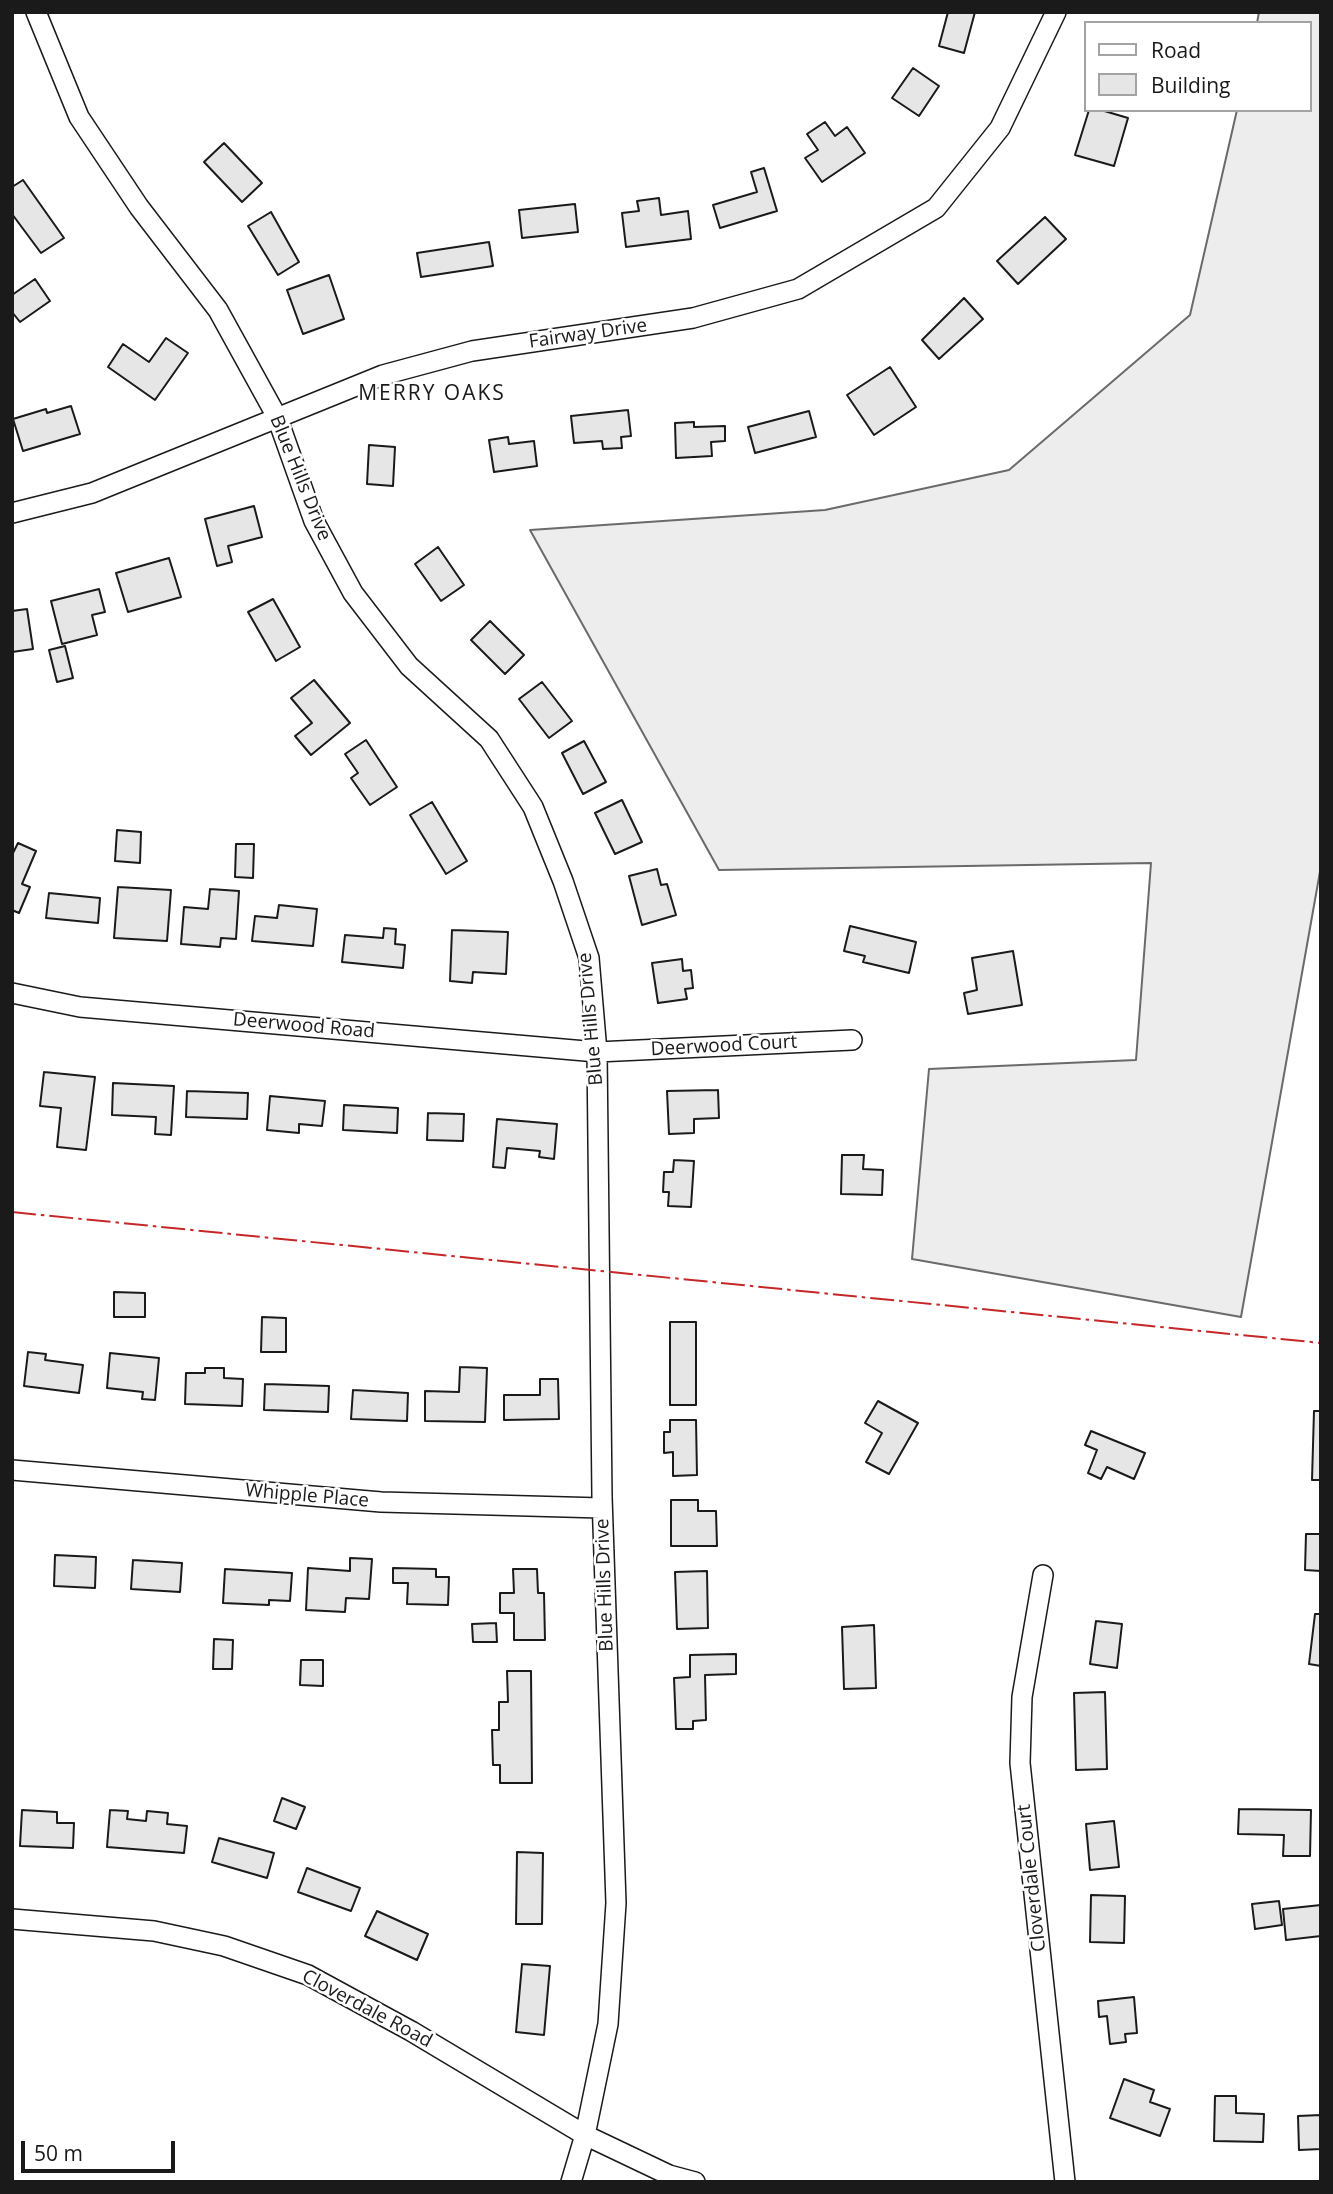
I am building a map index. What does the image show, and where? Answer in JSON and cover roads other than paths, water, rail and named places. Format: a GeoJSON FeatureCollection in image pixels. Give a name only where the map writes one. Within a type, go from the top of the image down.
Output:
{"type":"FeatureCollection","features":[{"type":"Feature","properties":{"kind":"street","name":"Blue Hills Drive"},"geometry":{"type":"LineString","coordinates":[[36,12],[79,117],[139,207],[218,310],[277,417],[314,520],[353,593],[410,666],[489,739],[533,807],[563,881],[589,958],[597,1052],[602,1508],[616,1903],[608,2024],[585,2135],[571,2182]]}},
{"type":"Feature","properties":{"kind":"street","name":"Fairway Drive"},"geometry":{"type":"LineString","coordinates":[[12,513],[92,493],[383,375],[472,351],[692,318],[798,289],[936,208],[1000,128],[1056,12]]}},
{"type":"Feature","properties":{"kind":"street","name":"Deerwood Road"},"geometry":{"type":"LineString","coordinates":[[13,995],[80,1007],[597,1052]]}},
{"type":"Feature","properties":{"kind":"street","name":"Deerwood Court"},"geometry":{"type":"LineString","coordinates":[[597,1052],[852,1040]]}},
{"type":"Feature","properties":{"kind":"street","name":"Whipple Place"},"geometry":{"type":"LineString","coordinates":[[12,1470],[380,1502],[602,1508]]}},
{"type":"Feature","properties":{"kind":"street","name":"Cloverdale Court"},"geometry":{"type":"LineString","coordinates":[[1043,1575],[1022,1697],[1020,1763],[1065,2182]]}},
{"type":"Feature","properties":{"kind":"street","name":"Cloverdale Road"},"geometry":{"type":"LineString","coordinates":[[12,1919],[154,1931],[224,1946],[308,1975],[411,2031],[585,2135],[669,2175],[695,2182]]}},
{"type":"Feature","properties":{"kind":"district","name":"MERRY OAKS"},"geometry":{"type":"Point","coordinates":[432,394]}}]}
